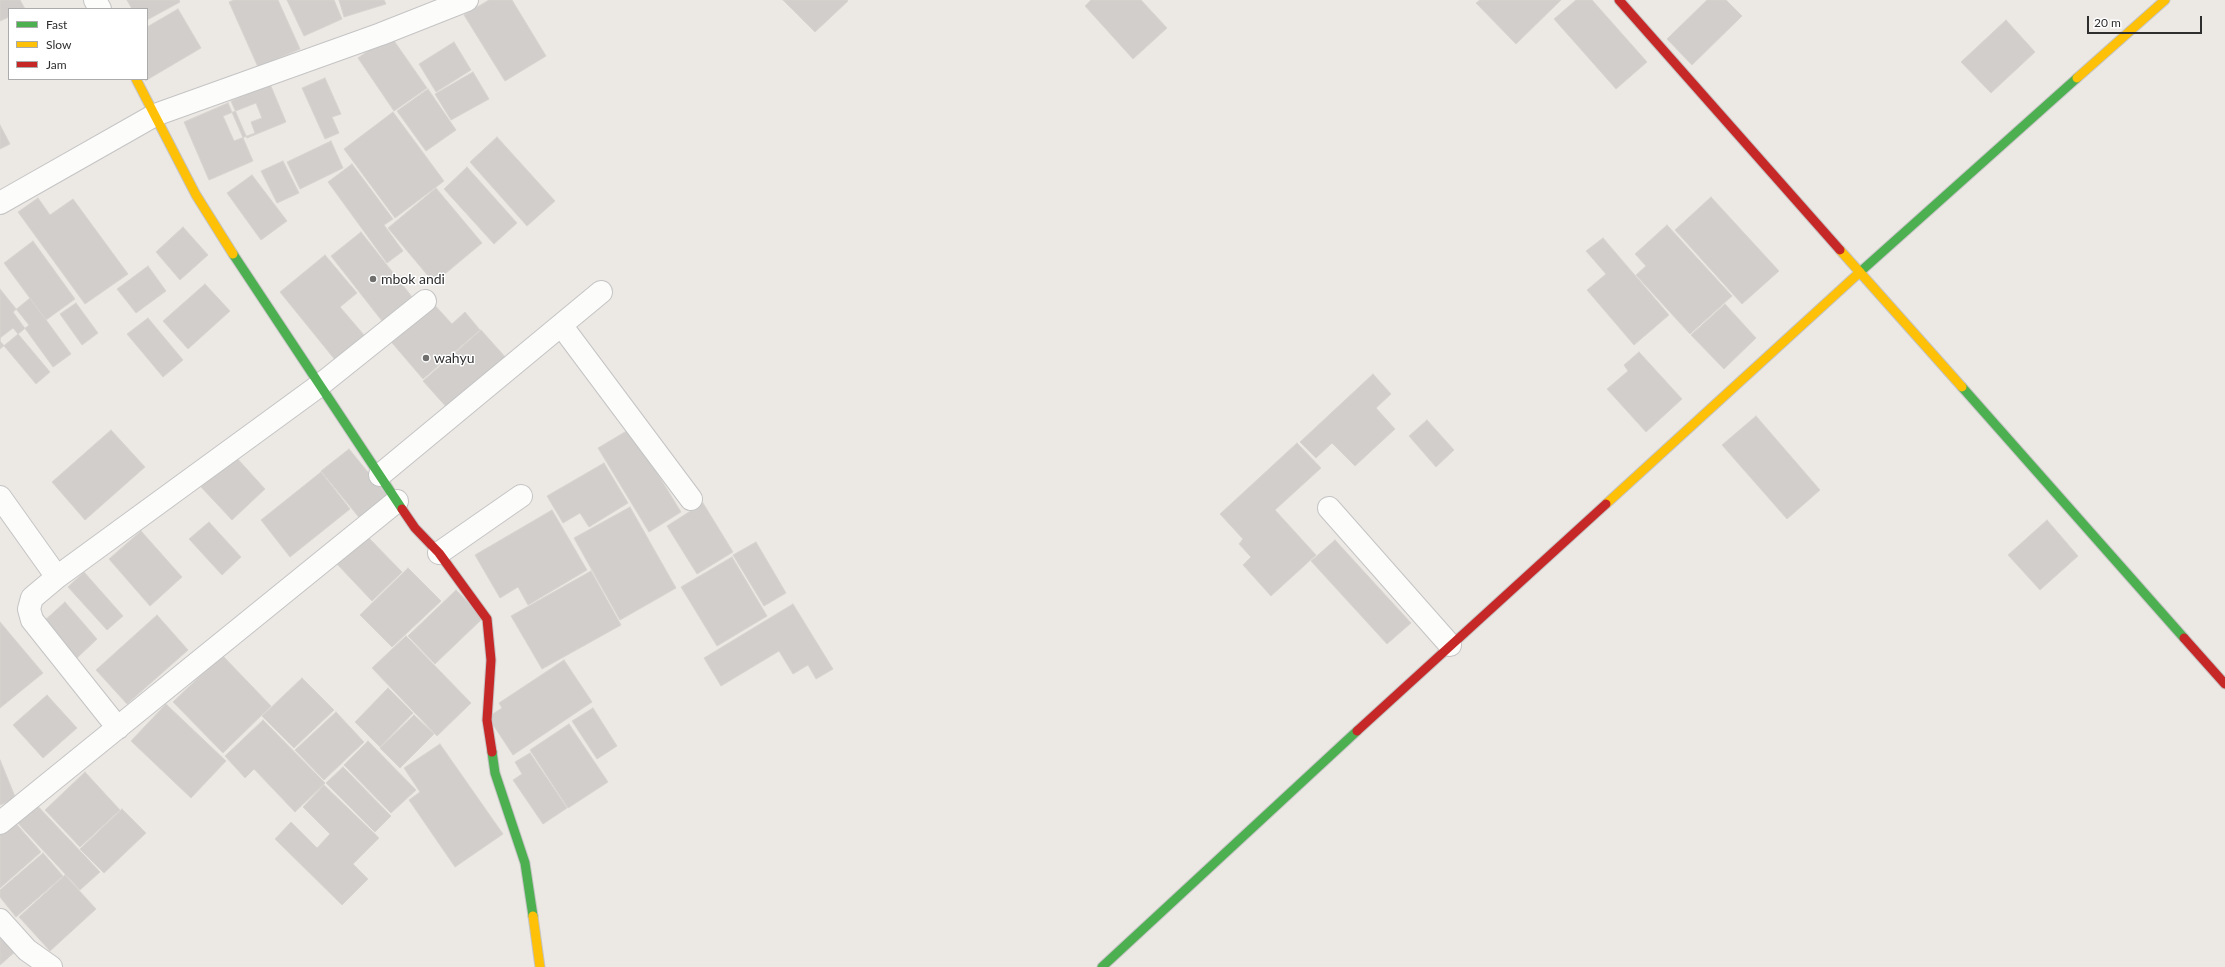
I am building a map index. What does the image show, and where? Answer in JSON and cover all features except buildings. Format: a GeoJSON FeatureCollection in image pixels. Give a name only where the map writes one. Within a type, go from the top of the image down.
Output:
{"type":"FeatureCollection","features":[{"type":"Feature","properties":{"kind":"street"},"geometry":{"type":"LineString","coordinates":[[0,203],[155,115],[381,34],[467,0]]}},
{"type":"Feature","properties":{"kind":"street"},"geometry":{"type":"LineString","coordinates":[[1619,0],[1859,273],[2225,684]]}},
{"type":"Feature","properties":{"kind":"street"},"geometry":{"type":"LineString","coordinates":[[1102,967],[1450,645],[1859,273],[2165,0]]}},
{"type":"Feature","properties":{"kind":"street"},"geometry":{"type":"LineString","coordinates":[[137,80],[196,195],[415,528],[439,553],[487,619],[491,660],[487,720],[494,773],[526,863],[540,967]]}},
{"type":"Feature","properties":{"kind":"street"},"geometry":{"type":"LineString","coordinates":[[380,475],[601,292]]}},
{"type":"Feature","properties":{"kind":"street"},"geometry":{"type":"LineString","coordinates":[[118,728],[32,620],[29,609],[32,598],[57,577],[320,385],[425,301]]}},
{"type":"Feature","properties":{"kind":"street"},"geometry":{"type":"LineString","coordinates":[[561,325],[691,499]]}},
{"type":"Feature","properties":{"kind":"street"},"geometry":{"type":"LineString","coordinates":[[439,553],[521,496]]}},
{"type":"Feature","properties":{"kind":"street"},"geometry":{"type":"LineString","coordinates":[[0,497],[57,577]]}},
{"type":"Feature","properties":{"kind":"street"},"geometry":{"type":"LineString","coordinates":[[0,823],[397,501]]}},
{"type":"Feature","properties":{"kind":"street"},"geometry":{"type":"LineString","coordinates":[[1329,508],[1450,645]]}},
{"type":"Feature","properties":{"kind":"street"},"geometry":{"type":"LineString","coordinates":[[0,920],[27,950],[52,967]]}},
{"type":"Feature","properties":{"kind":"traffic: fast"},"geometry":{"type":"LineString","coordinates":[[1860,272],[2077,78]]}},
{"type":"Feature","properties":{"kind":"traffic: fast"},"geometry":{"type":"LineString","coordinates":[[233,254],[402,509]]}},
{"type":"Feature","properties":{"kind":"traffic: fast"},"geometry":{"type":"LineString","coordinates":[[1962,387],[2184,638]]}},
{"type":"Feature","properties":{"kind":"traffic: fast"},"geometry":{"type":"LineString","coordinates":[[1102,967],[1357,731]]}},
{"type":"Feature","properties":{"kind":"traffic: fast"},"geometry":{"type":"LineString","coordinates":[[492,752],[495,773],[525,863],[533,916]]}},
{"type":"Feature","properties":{"kind":"traffic: slow"},"geometry":{"type":"LineString","coordinates":[[2077,78],[2165,0]]}},
{"type":"Feature","properties":{"kind":"traffic: slow"},"geometry":{"type":"LineString","coordinates":[[137,80],[196,195],[233,254]]}},
{"type":"Feature","properties":{"kind":"traffic: slow"},"geometry":{"type":"LineString","coordinates":[[1840,250],[1962,387]]}},
{"type":"Feature","properties":{"kind":"traffic: slow"},"geometry":{"type":"LineString","coordinates":[[1606,504],[1860,272]]}},
{"type":"Feature","properties":{"kind":"traffic: slow"},"geometry":{"type":"LineString","coordinates":[[533,916],[540,967]]}},
{"type":"Feature","properties":{"kind":"traffic: jam"},"geometry":{"type":"LineString","coordinates":[[1619,0],[1840,250]]}},
{"type":"Feature","properties":{"kind":"traffic: jam"},"geometry":{"type":"LineString","coordinates":[[1357,731],[1606,504]]}},
{"type":"Feature","properties":{"kind":"traffic: jam"},"geometry":{"type":"LineString","coordinates":[[402,509],[415,528],[439,553],[487,619],[491,660],[487,720],[492,752]]}},
{"type":"Feature","properties":{"kind":"traffic: jam"},"geometry":{"type":"LineString","coordinates":[[2184,638],[2225,684]]}},
{"type":"Feature","properties":{"kind":"place","name":"mbok andi"},"geometry":{"type":"Point","coordinates":[373,279]}},
{"type":"Feature","properties":{"kind":"place","name":"wahyu"},"geometry":{"type":"Point","coordinates":[426,358]}}]}
